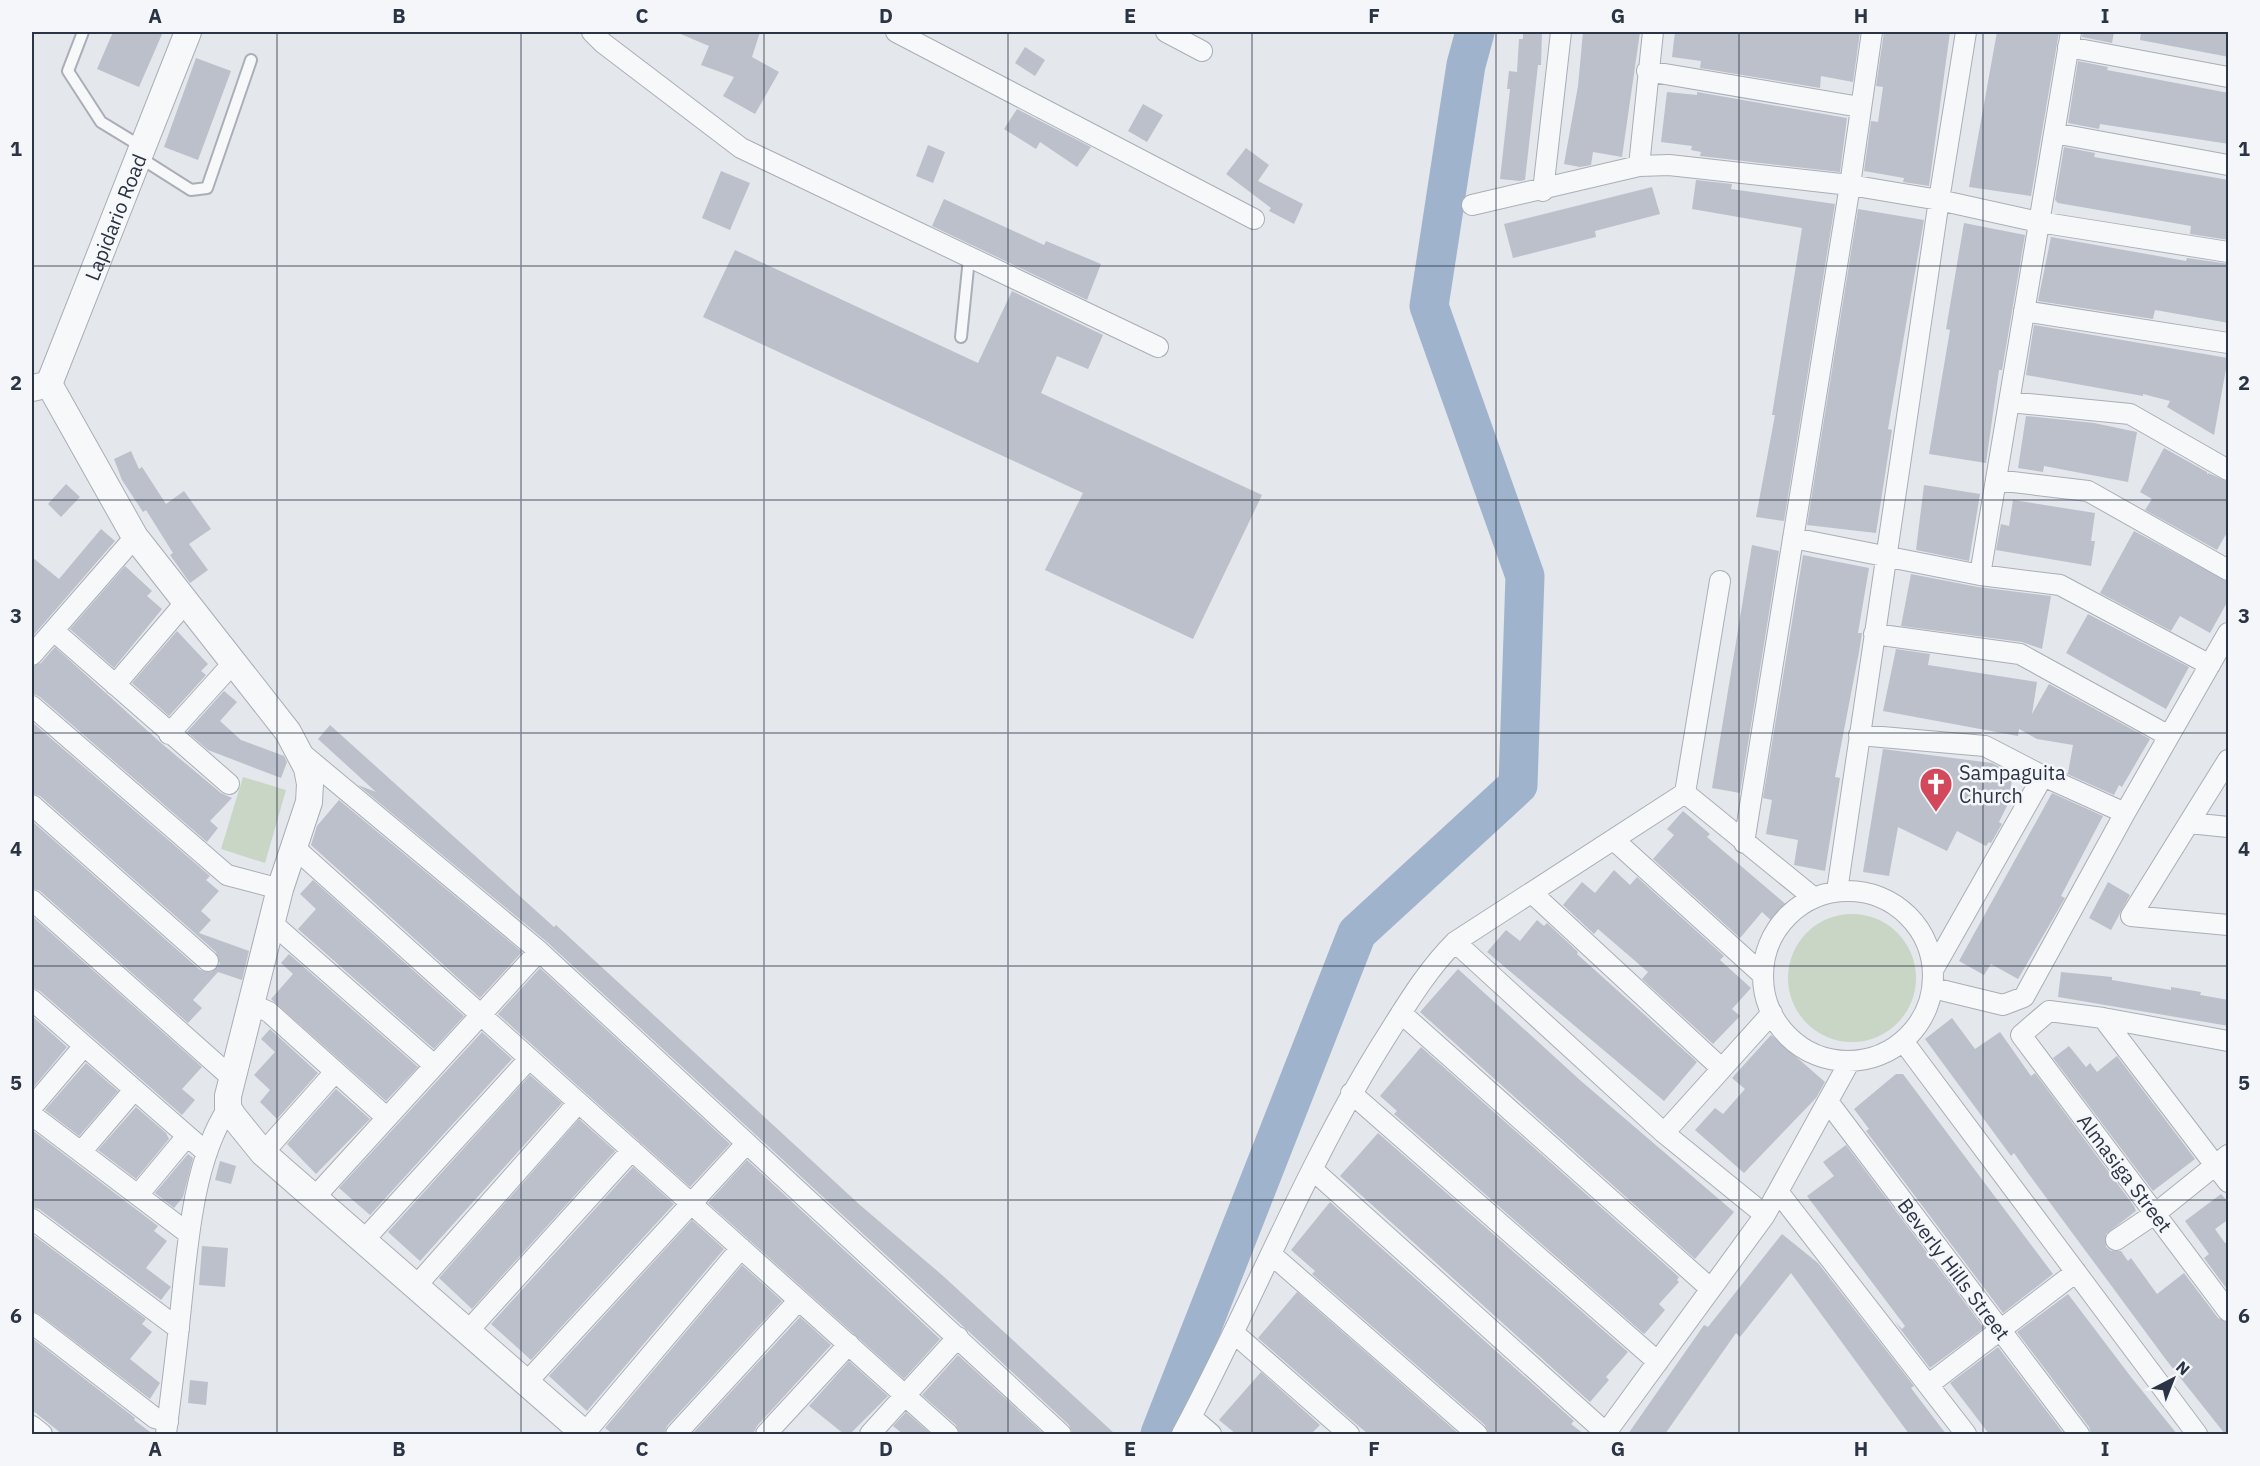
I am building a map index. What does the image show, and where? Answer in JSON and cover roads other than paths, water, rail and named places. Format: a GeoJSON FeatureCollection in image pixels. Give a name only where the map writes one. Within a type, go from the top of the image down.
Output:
{"type":"FeatureCollection","features":[{"type":"Feature","properties":{"kind":"street","name":"Lapidario Road"},"geometry":{"type":"LineString","coordinates":[[40,386],[140,152],[188,32]]}},
{"type":"Feature","properties":{"kind":"street"},"geometry":{"type":"LineString","coordinates":[[592,32],[603,43],[741,148],[1158,347]]}},
{"type":"Feature","properties":{"kind":"street"},"geometry":{"type":"LineString","coordinates":[[896,32],[1254,219]]}},
{"type":"Feature","properties":{"kind":"street"},"geometry":{"type":"LineString","coordinates":[[1166,32],[1202,51]]}},
{"type":"Feature","properties":{"kind":"street"},"geometry":{"type":"LineString","coordinates":[[1543,191],[1561,32]]}},
{"type":"Feature","properties":{"kind":"street"},"geometry":{"type":"LineString","coordinates":[[1640,166],[1647,70],[1653,32]]}},
{"type":"Feature","properties":{"kind":"street"},"geometry":{"type":"LineString","coordinates":[[1744,843],[1850,185],[1872,32]]}},
{"type":"Feature","properties":{"kind":"street"},"geometry":{"type":"LineString","coordinates":[[1837,891],[1966,32]]}},
{"type":"Feature","properties":{"kind":"street"},"geometry":{"type":"LineString","coordinates":[[1980,575],[2070,39],[2229,77]]}},
{"type":"Feature","properties":{"kind":"street"},"geometry":{"type":"LineString","coordinates":[[1647,70],[1860,107]]}},
{"type":"Feature","properties":{"kind":"street"},"geometry":{"type":"LineString","coordinates":[[2054,133],[2229,165]]}},
{"type":"Feature","properties":{"kind":"street"},"geometry":{"type":"LineString","coordinates":[[1472,205],[1543,191],[1640,166],[1669,165],[1850,185],[1939,200],[2039,222],[2229,252]]}},
{"type":"Feature","properties":{"kind":"street"},"geometry":{"type":"LineString","coordinates":[[2024,311],[2229,343]]}},
{"type":"Feature","properties":{"kind":"street"},"geometry":{"type":"LineString","coordinates":[[40,386],[135,537],[288,732],[299,751],[310,784],[309,802],[296,849],[280,889],[232,1078],[228,1108],[220,1120],[207,1153],[189,1234],[167,1428]]}},
{"type":"Feature","properties":{"kind":"street"},"geometry":{"type":"LineString","coordinates":[[2009,402],[2130,414],[2229,470]]}},
{"type":"Feature","properties":{"kind":"street"},"geometry":{"type":"LineString","coordinates":[[1996,480],[2088,491],[2229,570]]}},
{"type":"Feature","properties":{"kind":"street"},"geometry":{"type":"LineString","coordinates":[[32,655],[135,537]]}},
{"type":"Feature","properties":{"kind":"street"},"geometry":{"type":"LineString","coordinates":[[1793,538],[1980,575],[2060,585],[2210,664]]}},
{"type":"Feature","properties":{"kind":"street"},"geometry":{"type":"LineString","coordinates":[[1211,1434],[1187,1426],[1235,1334],[1352,1093],[1433,963],[1455,942],[1686,793],[1720,582]]}},
{"type":"Feature","properties":{"kind":"street"},"geometry":{"type":"LineString","coordinates":[[115,685],[185,603]]}},
{"type":"Feature","properties":{"kind":"street"},"geometry":{"type":"LineString","coordinates":[[54,631],[169,734],[230,784]]}},
{"type":"Feature","properties":{"kind":"street"},"geometry":{"type":"LineString","coordinates":[[1933,979],[2003,1005],[2024,997],[2125,813],[2229,633]]}},
{"type":"Feature","properties":{"kind":"street"},"geometry":{"type":"LineString","coordinates":[[1874,634],[2020,654],[2169,736]]}},
{"type":"Feature","properties":{"kind":"street"},"geometry":{"type":"LineString","coordinates":[[169,734],[234,662]]}},
{"type":"Feature","properties":{"kind":"street"},"geometry":{"type":"LineString","coordinates":[[32,706],[227,875],[280,889]]}},
{"type":"Feature","properties":{"kind":"street"},"geometry":{"type":"LineString","coordinates":[[1859,735],[1985,746],[2043,776],[2125,813]]}},
{"type":"Feature","properties":{"kind":"street"},"geometry":{"type":"LineString","coordinates":[[299,751],[539,951],[1061,1434]]}},
{"type":"Feature","properties":{"kind":"street"},"geometry":{"type":"LineString","coordinates":[[2229,760],[2131,916],[2229,925]]}},
{"type":"Feature","properties":{"kind":"street"},"geometry":{"type":"LineString","coordinates":[[1933,979],[1927,943],[1912,920],[1890,902],[1865,892],[1837,891],[1814,898],[1793,911],[1777,929],[1767,950],[1763,975],[1765,994],[1772,1013],[1791,1039],[1818,1055],[1850,1061],[1869,1059],[1887,1052],[1903,1041],[1922,1017],[1933,979],[2043,776]]}},
{"type":"Feature","properties":{"kind":"street"},"geometry":{"type":"LineString","coordinates":[[1686,793],[1744,843],[1814,898]]}},
{"type":"Feature","properties":{"kind":"street"},"geometry":{"type":"LineString","coordinates":[[32,805],[208,961]]}},
{"type":"Feature","properties":{"kind":"street"},"geometry":{"type":"LineString","coordinates":[[2189,823],[2229,827]]}},
{"type":"Feature","properties":{"kind":"street"},"geometry":{"type":"LineString","coordinates":[[1614,840],[1763,975]]}},
{"type":"Feature","properties":{"kind":"street"},"geometry":{"type":"LineString","coordinates":[[296,849],[948,1434]]}},
{"type":"Feature","properties":{"kind":"street"},"geometry":{"type":"LineString","coordinates":[[1532,893],[1721,1068]]}},
{"type":"Feature","properties":{"kind":"street"},"geometry":{"type":"LineString","coordinates":[[32,900],[232,1078]]}},
{"type":"Feature","properties":{"kind":"street"},"geometry":{"type":"LineString","coordinates":[[272,923],[434,1065]]}},
{"type":"Feature","properties":{"kind":"street"},"geometry":{"type":"LineString","coordinates":[[1455,942],[1664,1133],[1765,1215]]}},
{"type":"Feature","properties":{"kind":"street"},"geometry":{"type":"LineString","coordinates":[[314,1198],[539,951]]}},
{"type":"Feature","properties":{"kind":"street"},"geometry":{"type":"LineString","coordinates":[[32,1000],[207,1153]]}},
{"type":"Feature","properties":{"kind":"street"},"geometry":{"type":"LineString","coordinates":[[251,1004],[269,1012],[386,1117]]}},
{"type":"Feature","properties":{"kind":"street","name":"Almasiga Street"},"geometry":{"type":"LineString","coordinates":[[2103,1018],[2049,1011],[2021,1035],[2229,1311]]}},
{"type":"Feature","properties":{"kind":"street"},"geometry":{"type":"LineString","coordinates":[[1401,1013],[1711,1289]]}},
{"type":"Feature","properties":{"kind":"street"},"geometry":{"type":"LineString","coordinates":[[1664,1133],[1772,1013]]}},
{"type":"Feature","properties":{"kind":"street"},"geometry":{"type":"LineString","coordinates":[[2103,1018],[2229,1041]]}},
{"type":"Feature","properties":{"kind":"street"},"geometry":{"type":"LineString","coordinates":[[2103,1018],[2222,1160],[2229,1182]]}},
{"type":"Feature","properties":{"kind":"street"},"geometry":{"type":"LineString","coordinates":[[1903,1041],[2198,1434]]}},
{"type":"Feature","properties":{"kind":"street"},"geometry":{"type":"LineString","coordinates":[[32,1107],[84,1046]]}},
{"type":"Feature","properties":{"kind":"street"},"geometry":{"type":"LineString","coordinates":[[363,1241],[529,1059]]}},
{"type":"Feature","properties":{"kind":"street"},"geometry":{"type":"LineString","coordinates":[[1313,1170],[1606,1434],[1765,1215],[1829,1103],[1850,1061]]}},
{"type":"Feature","properties":{"kind":"street"},"geometry":{"type":"LineString","coordinates":[[263,1153],[335,1071]]}},
{"type":"Feature","properties":{"kind":"street"},"geometry":{"type":"LineString","coordinates":[[81,1152],[134,1090]]}},
{"type":"Feature","properties":{"kind":"street"},"geometry":{"type":"LineString","coordinates":[[1352,1093],[1658,1362]]}},
{"type":"Feature","properties":{"kind":"street"},"geometry":{"type":"LineString","coordinates":[[416,1286],[578,1103]]}},
{"type":"Feature","properties":{"kind":"street","name":"Beverly Hills Street"},"geometry":{"type":"LineString","coordinates":[[1829,1103],[2079,1434]]}},
{"type":"Feature","properties":{"kind":"street"},"geometry":{"type":"LineString","coordinates":[[228,1108],[263,1153],[585,1434],[741,1248]]}},
{"type":"Feature","properties":{"kind":"street"},"geometry":{"type":"LineString","coordinates":[[32,1115],[189,1234]]}},
{"type":"Feature","properties":{"kind":"street"},"geometry":{"type":"LineString","coordinates":[[138,1195],[187,1136]]}},
{"type":"Feature","properties":{"kind":"street"},"geometry":{"type":"LineString","coordinates":[[526,1383],[690,1202],[747,1143]]}},
{"type":"Feature","properties":{"kind":"street"},"geometry":{"type":"LineString","coordinates":[[468,1331],[632,1150]]}},
{"type":"Feature","properties":{"kind":"street"},"geometry":{"type":"LineString","coordinates":[[2116,1240],[2156,1213],[2222,1160]]}},
{"type":"Feature","properties":{"kind":"street"},"geometry":{"type":"LineString","coordinates":[[1779,1193],[1966,1434]]}},
{"type":"Feature","properties":{"kind":"street"},"geometry":{"type":"LineString","coordinates":[[32,1219],[179,1329]]}},
{"type":"Feature","properties":{"kind":"street"},"geometry":{"type":"LineString","coordinates":[[1272,1255],[1477,1434]]}},
{"type":"Feature","properties":{"kind":"street"},"geometry":{"type":"LineString","coordinates":[[1928,1385],[2076,1272]]}},
{"type":"Feature","properties":{"kind":"street"},"geometry":{"type":"LineString","coordinates":[[676,1434],[799,1300]]}},
{"type":"Feature","properties":{"kind":"street"},"geometry":{"type":"LineString","coordinates":[[32,1323],[167,1428]]}},
{"type":"Feature","properties":{"kind":"street"},"geometry":{"type":"LineString","coordinates":[[1235,1334],[1349,1434]]}},
{"type":"Feature","properties":{"kind":"street"},"geometry":{"type":"LineString","coordinates":[[870,1434],[958,1337]]}},
{"type":"Feature","properties":{"kind":"street"},"geometry":{"type":"LineString","coordinates":[[766,1434],[849,1344]]}},
{"type":"Feature","properties":{"kind":"street"},"geometry":{"type":"LineString","coordinates":[[32,1426],[42,1434]]}},
{"type":"Feature","properties":{"kind":"lane"},"geometry":{"type":"LineString","coordinates":[[81,32],[68,70],[101,122],[191,190],[207,188],[250,60]]}},
{"type":"Feature","properties":{"kind":"lane"},"geometry":{"type":"LineString","coordinates":[[961,337],[969,258]]}},
{"type":"Feature","properties":{"kind":"waterway"},"geometry":{"type":"LineString","coordinates":[[1160,1434],[1357,933],[1518,785],[1525,576],[1429,306],[1466,65],[1475,32]]}},
{"type":"Feature","properties":{"kind":"place","name":"Sampaguita Church"},"geometry":{"type":"Point","coordinates":[1936,813]}}]}
